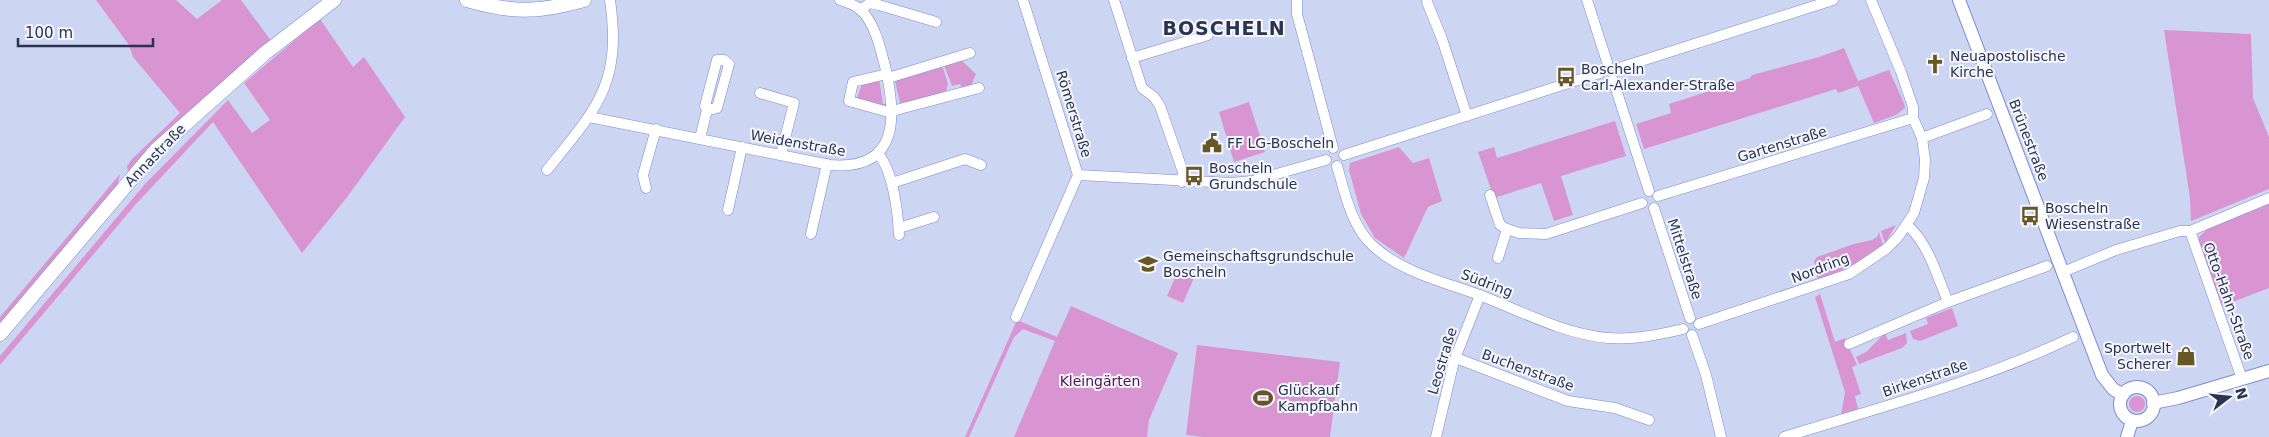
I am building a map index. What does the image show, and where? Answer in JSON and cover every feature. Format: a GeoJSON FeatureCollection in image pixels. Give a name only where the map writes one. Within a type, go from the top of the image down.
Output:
{"type":"FeatureCollection","features":[{"type":"Feature","properties":{"kind":"main road","name":"Annastraße"},"geometry":{"type":"LineString","coordinates":[[0,334],[156,150],[265,54],[334,0]]}},
{"type":"Feature","properties":{"kind":"main road"},"geometry":{"type":"LineString","coordinates":[[467,0],[496,8],[519,11],[556,7],[584,0]]}},
{"type":"Feature","properties":{"kind":"street"},"geometry":{"type":"LineString","coordinates":[[547,170],[589,117],[598,103],[605,86],[613,55],[610,0]]}},
{"type":"Feature","properties":{"kind":"street"},"geometry":{"type":"LineString","coordinates":[[840,0],[860,10],[874,31],[887,76],[892,125],[888,137],[878,154],[883,159],[892,183],[899,232],[934,217]]}},
{"type":"Feature","properties":{"kind":"street","name":"Römerstraße"},"geometry":{"type":"LineString","coordinates":[[1016,317],[1078,175],[1023,0]]}},
{"type":"Feature","properties":{"kind":"street"},"geometry":{"type":"LineString","coordinates":[[1114,0],[1142,88],[1154,97],[1160,106],[1183,172],[1182,182]]}},
{"type":"Feature","properties":{"kind":"street"},"geometry":{"type":"LineString","coordinates":[[1297,0],[1297,14],[1333,148]]}},
{"type":"Feature","properties":{"kind":"street"},"geometry":{"type":"LineString","coordinates":[[1587,0],[1607,62]]}},
{"type":"Feature","properties":{"kind":"street"},"geometry":{"type":"LineString","coordinates":[[1618,68],[1833,0]]}},
{"type":"Feature","properties":{"kind":"street","name":"Nordring"},"geometry":{"type":"LineString","coordinates":[[1699,324],[1849,274],[1882,253],[1898,238],[1906,225],[1920,197],[1924,178],[1925,160],[1922,138],[1913,118],[1913,107],[1907,90],[1871,0]]}},
{"type":"Feature","properties":{"kind":"street","name":"Brünestraße"},"geometry":{"type":"LineString","coordinates":[[1959,0],[2102,375],[2113,389],[2123,395]]}},
{"type":"Feature","properties":{"kind":"street"},"geometry":{"type":"LineString","coordinates":[[1428,2],[1467,116]]}},
{"type":"Feature","properties":{"kind":"street"},"geometry":{"type":"LineString","coordinates":[[860,10],[870,3],[878,4],[936,22]]}},
{"type":"Feature","properties":{"kind":"street"},"geometry":{"type":"LineString","coordinates":[[1132,58],[1208,35]]}},
{"type":"Feature","properties":{"kind":"street"},"geometry":{"type":"LineString","coordinates":[[970,53],[887,76],[853,82],[849,101],[892,112],[979,88]]}},
{"type":"Feature","properties":{"kind":"street"},"geometry":{"type":"LineString","coordinates":[[1607,62],[1614,63],[1618,68],[1618,75],[1613,80],[1605,79],[1600,72],[1601,65],[1607,62]]}},
{"type":"Feature","properties":{"kind":"street"},"geometry":{"type":"LineString","coordinates":[[1344,155],[1600,72]]}},
{"type":"Feature","properties":{"kind":"street"},"geometry":{"type":"LineString","coordinates":[[1613,80],[1654,194],[1659,203],[1654,208],[1647,208],[1642,203]]}},
{"type":"Feature","properties":{"kind":"street"},"geometry":{"type":"LineString","coordinates":[[760,93],[794,103],[781,154]]}},
{"type":"Feature","properties":{"kind":"street"},"geometry":{"type":"LineString","coordinates":[[700,138],[707,110]]}},
{"type":"Feature","properties":{"kind":"street"},"geometry":{"type":"LineString","coordinates":[[1922,138],[1987,114]]}},
{"type":"Feature","properties":{"kind":"street","name":"Weidenstraße"},"geometry":{"type":"LineString","coordinates":[[589,117],[848,167],[857,165],[878,154]]}},
{"type":"Feature","properties":{"kind":"street","name":"Gartenstraße"},"geometry":{"type":"LineString","coordinates":[[1654,194],[1913,118]]}},
{"type":"Feature","properties":{"kind":"street"},"geometry":{"type":"LineString","coordinates":[[646,188],[643,175],[656,129]]}},
{"type":"Feature","properties":{"kind":"street"},"geometry":{"type":"LineString","coordinates":[[728,210],[742,147]]}},
{"type":"Feature","properties":{"kind":"street"},"geometry":{"type":"LineString","coordinates":[[1326,160],[1328,152],[1333,148],[1339,149],[1344,155]]}},
{"type":"Feature","properties":{"kind":"street"},"geometry":{"type":"LineString","coordinates":[[1326,160],[1330,165],[1337,166],[1342,163],[1344,155]]}},
{"type":"Feature","properties":{"kind":"street"},"geometry":{"type":"LineString","coordinates":[[892,183],[965,159],[981,165]]}},
{"type":"Feature","properties":{"kind":"street"},"geometry":{"type":"LineString","coordinates":[[1078,175],[1218,184],[1252,181],[1326,160]]}},
{"type":"Feature","properties":{"kind":"street"},"geometry":{"type":"LineString","coordinates":[[811,234],[827,164]]}},
{"type":"Feature","properties":{"kind":"street","name":"Südring"},"geometry":{"type":"LineString","coordinates":[[1337,166],[1356,222],[1372,244],[1406,268],[1480,295],[1561,328],[1592,336],[1630,338],[1683,329]]}},
{"type":"Feature","properties":{"kind":"street"},"geometry":{"type":"LineString","coordinates":[[1642,203],[1643,196],[1654,194]]}},
{"type":"Feature","properties":{"kind":"street"},"geometry":{"type":"LineString","coordinates":[[1490,195],[1500,225],[1519,232],[1546,234],[1642,203]]}},
{"type":"Feature","properties":{"kind":"street"},"geometry":{"type":"LineString","coordinates":[[2063,272],[2116,250],[2180,231],[2190,231],[2269,198]]}},
{"type":"Feature","properties":{"kind":"street","name":"Mittelstraße"},"geometry":{"type":"LineString","coordinates":[[1654,208],[1690,318]]}},
{"type":"Feature","properties":{"kind":"street"},"geometry":{"type":"LineString","coordinates":[[1906,225],[1916,233],[1923,243],[1948,302]]}},
{"type":"Feature","properties":{"kind":"street"},"geometry":{"type":"LineString","coordinates":[[1498,258],[1507,229]]}},
{"type":"Feature","properties":{"kind":"street","name":"Otto-Hahn-Straße"},"geometry":{"type":"LineString","coordinates":[[2190,231],[2242,379]]}},
{"type":"Feature","properties":{"kind":"street"},"geometry":{"type":"LineString","coordinates":[[1849,344],[1948,302],[2047,266]]}},
{"type":"Feature","properties":{"kind":"street","name":"Leostraße"},"geometry":{"type":"LineString","coordinates":[[1436,437],[1456,358],[1480,295]]}},
{"type":"Feature","properties":{"kind":"street","name":"Mittelstraße"},"geometry":{"type":"LineString","coordinates":[[1683,329],[1684,322],[1690,318],[1696,319],[1699,324]]}},
{"type":"Feature","properties":{"kind":"street"},"geometry":{"type":"LineString","coordinates":[[1683,329],[1687,334],[1692,334],[1697,332],[1699,324]]}},
{"type":"Feature","properties":{"kind":"street"},"geometry":{"type":"LineString","coordinates":[[1692,334],[1711,391],[1721,437]]}},
{"type":"Feature","properties":{"kind":"street","name":"Birkenstraße"},"geometry":{"type":"LineString","coordinates":[[1784,437],[1966,379],[2073,337]]}},
{"type":"Feature","properties":{"kind":"street","name":"Buchenstraße"},"geometry":{"type":"LineString","coordinates":[[1456,358],[1568,401],[1615,408],[1650,420]]}},
{"type":"Feature","properties":{"kind":"street"},"geometry":{"type":"LineString","coordinates":[[2153,403],[2178,398],[2269,372]]}},
{"type":"Feature","properties":{"kind":"street"},"geometry":{"type":"LineString","coordinates":[[2141,388],[2149,393],[2153,408],[2143,420],[2132,421],[2121,410],[2120,400],[2131,389],[2141,388]]}},
{"type":"Feature","properties":{"kind":"street"},"geometry":{"type":"LineString","coordinates":[[2127,437],[2132,421]]}},
{"type":"Feature","properties":{"kind":"green space"},"geometry":{"type":"Polygon","coordinates":[[[96,0],[176,0],[197,19],[222,0],[241,0],[272,42],[128,173],[127,166],[132,159],[180,113],[133,57],[129,45],[96,0]]]}},
{"type":"Feature","properties":{"kind":"green space"},"geometry":{"type":"Polygon","coordinates":[[[320,19],[353,67],[364,57],[405,117],[348,196],[302,253],[213,122],[136,204],[0,365],[0,356],[145,184],[228,100],[252,133],[270,120],[244,83],[320,19]]]}},
{"type":"Feature","properties":{"kind":"green space"},"geometry":{"type":"Polygon","coordinates":[[[2164,30],[2251,34],[2253,98],[2269,137],[2269,189],[2191,221],[2190,198],[2164,30]]]}},
{"type":"Feature","properties":{"kind":"green space"},"geometry":{"type":"Polygon","coordinates":[[[1844,48],[1858,81],[1889,70],[1905,108],[1896,115],[1874,123],[1858,86],[1838,93],[1836,89],[1644,149],[1636,124],[1671,113],[1669,104],[1750,78],[1752,75],[1819,57],[1844,48]]]}},
{"type":"Feature","properties":{"kind":"green space"},"geometry":{"type":"Polygon","coordinates":[[[961,60],[976,74],[970,88],[963,91],[960,84],[952,86],[944,65],[961,60]]]}},
{"type":"Feature","properties":{"kind":"green space"},"geometry":{"type":"Polygon","coordinates":[[[940,67],[943,68],[948,84],[946,91],[901,107],[895,81],[940,67]]]}},
{"type":"Feature","properties":{"kind":"green space"},"geometry":{"type":"Polygon","coordinates":[[[879,78],[883,104],[889,103],[885,109],[885,106],[862,99],[860,102],[857,98],[862,84],[879,78]]]}},
{"type":"Feature","properties":{"kind":"green space"},"geometry":{"type":"Polygon","coordinates":[[[1249,102],[1265,152],[1234,162],[1219,112],[1249,102]]]}},
{"type":"Feature","properties":{"kind":"green space"},"geometry":{"type":"Polygon","coordinates":[[[1615,121],[1626,156],[1561,176],[1573,215],[1554,221],[1541,183],[1494,198],[1478,152],[1494,147],[1497,158],[1615,121]]]}},
{"type":"Feature","properties":{"kind":"green space"},"geometry":{"type":"Polygon","coordinates":[[[1399,147],[1413,163],[1429,158],[1442,201],[1428,207],[1404,258],[1375,238],[1361,214],[1349,170],[1350,163],[1399,147]]]}},
{"type":"Feature","properties":{"kind":"green space"},"geometry":{"type":"Polygon","coordinates":[[[120,174],[117,188],[0,329],[0,317],[120,174]]]}},
{"type":"Feature","properties":{"kind":"green space"},"geometry":{"type":"Polygon","coordinates":[[[2269,204],[2269,288],[2222,306],[2199,243],[2199,237],[2210,227],[2269,204]]]}},
{"type":"Feature","properties":{"kind":"green space"},"geometry":{"type":"Polygon","coordinates":[[[1896,225],[1885,243],[1881,231],[1896,225]]]}},
{"type":"Feature","properties":{"kind":"green space"},"geometry":{"type":"Polygon","coordinates":[[[1879,232],[1883,245],[1876,251],[1853,265],[1818,279],[1814,261],[1817,257],[1872,240],[1877,237],[1879,232]]]}},
{"type":"Feature","properties":{"kind":"green space"},"geometry":{"type":"Polygon","coordinates":[[[1178,271],[1194,278],[1183,303],[1167,296],[1178,271]]]}},
{"type":"Feature","properties":{"kind":"green space"},"geometry":{"type":"Polygon","coordinates":[[[1820,294],[1835,342],[1845,338],[1857,365],[1852,367],[1861,394],[1855,396],[1858,409],[1841,415],[1845,392],[1815,297],[1820,294]]]}},
{"type":"Feature","properties":{"kind":"green space","name":"Kleingärten"},"geometry":{"type":"Polygon","coordinates":[[[1071,306],[1178,353],[1149,420],[1147,437],[1014,437],[1055,341],[1023,329],[1014,337],[969,437],[965,437],[1017,320],[1057,337],[1071,306]]]}},
{"type":"Feature","properties":{"kind":"green space"},"geometry":{"type":"Polygon","coordinates":[[[1952,308],[1958,326],[1920,341],[1913,339],[1910,331],[1928,324],[1926,318],[1952,308]]]}},
{"type":"Feature","properties":{"kind":"green space"},"geometry":{"type":"Polygon","coordinates":[[[1885,333],[1888,340],[1906,333],[1907,343],[1902,348],[1859,364],[1856,357],[1866,352],[1885,333]]]}},
{"type":"Feature","properties":{"kind":"green space","name":"Glückauf Kampfbahn"},"geometry":{"type":"Polygon","coordinates":[[[1197,345],[1340,362],[1330,437],[1203,437],[1186,435],[1197,345]]]}},
{"type":"Feature","properties":{"kind":"green space"},"geometry":{"type":"Polygon","coordinates":[[[2137,396],[2143,398],[2145,404],[2143,410],[2137,412],[2131,410],[2129,404],[2131,398],[2137,396]]]}},
{"type":"Feature","properties":{"kind":"place","name":"Neuapostolische Kirche"},"geometry":{"type":"Point","coordinates":[1935,64]}},
{"type":"Feature","properties":{"kind":"place","name":"Boscheln Carl-Alexander-Straße"},"geometry":{"type":"Point","coordinates":[1566,77]}},
{"type":"Feature","properties":{"kind":"place","name":"FF LG-Boscheln"},"geometry":{"type":"Point","coordinates":[1212,143]}},
{"type":"Feature","properties":{"kind":"place","name":"Boscheln Grundschule"},"geometry":{"type":"Point","coordinates":[1194,176]}},
{"type":"Feature","properties":{"kind":"place","name":"Boscheln Wiesenstraße"},"geometry":{"type":"Point","coordinates":[2030,216]}},
{"type":"Feature","properties":{"kind":"place","name":"Gemeinschaftsgrundschule Boscheln"},"geometry":{"type":"Point","coordinates":[1148,264]}},
{"type":"Feature","properties":{"kind":"place","name":"Sportwelt Scherer"},"geometry":{"type":"Point","coordinates":[2186,356]}},
{"type":"Feature","properties":{"kind":"place","name":"Glückauf Kampfbahn"},"geometry":{"type":"Point","coordinates":[1263,398]}},
{"type":"Feature","properties":{"kind":"district","name":"BOSCHELN"},"geometry":{"type":"Point","coordinates":[1224,28]}}]}
